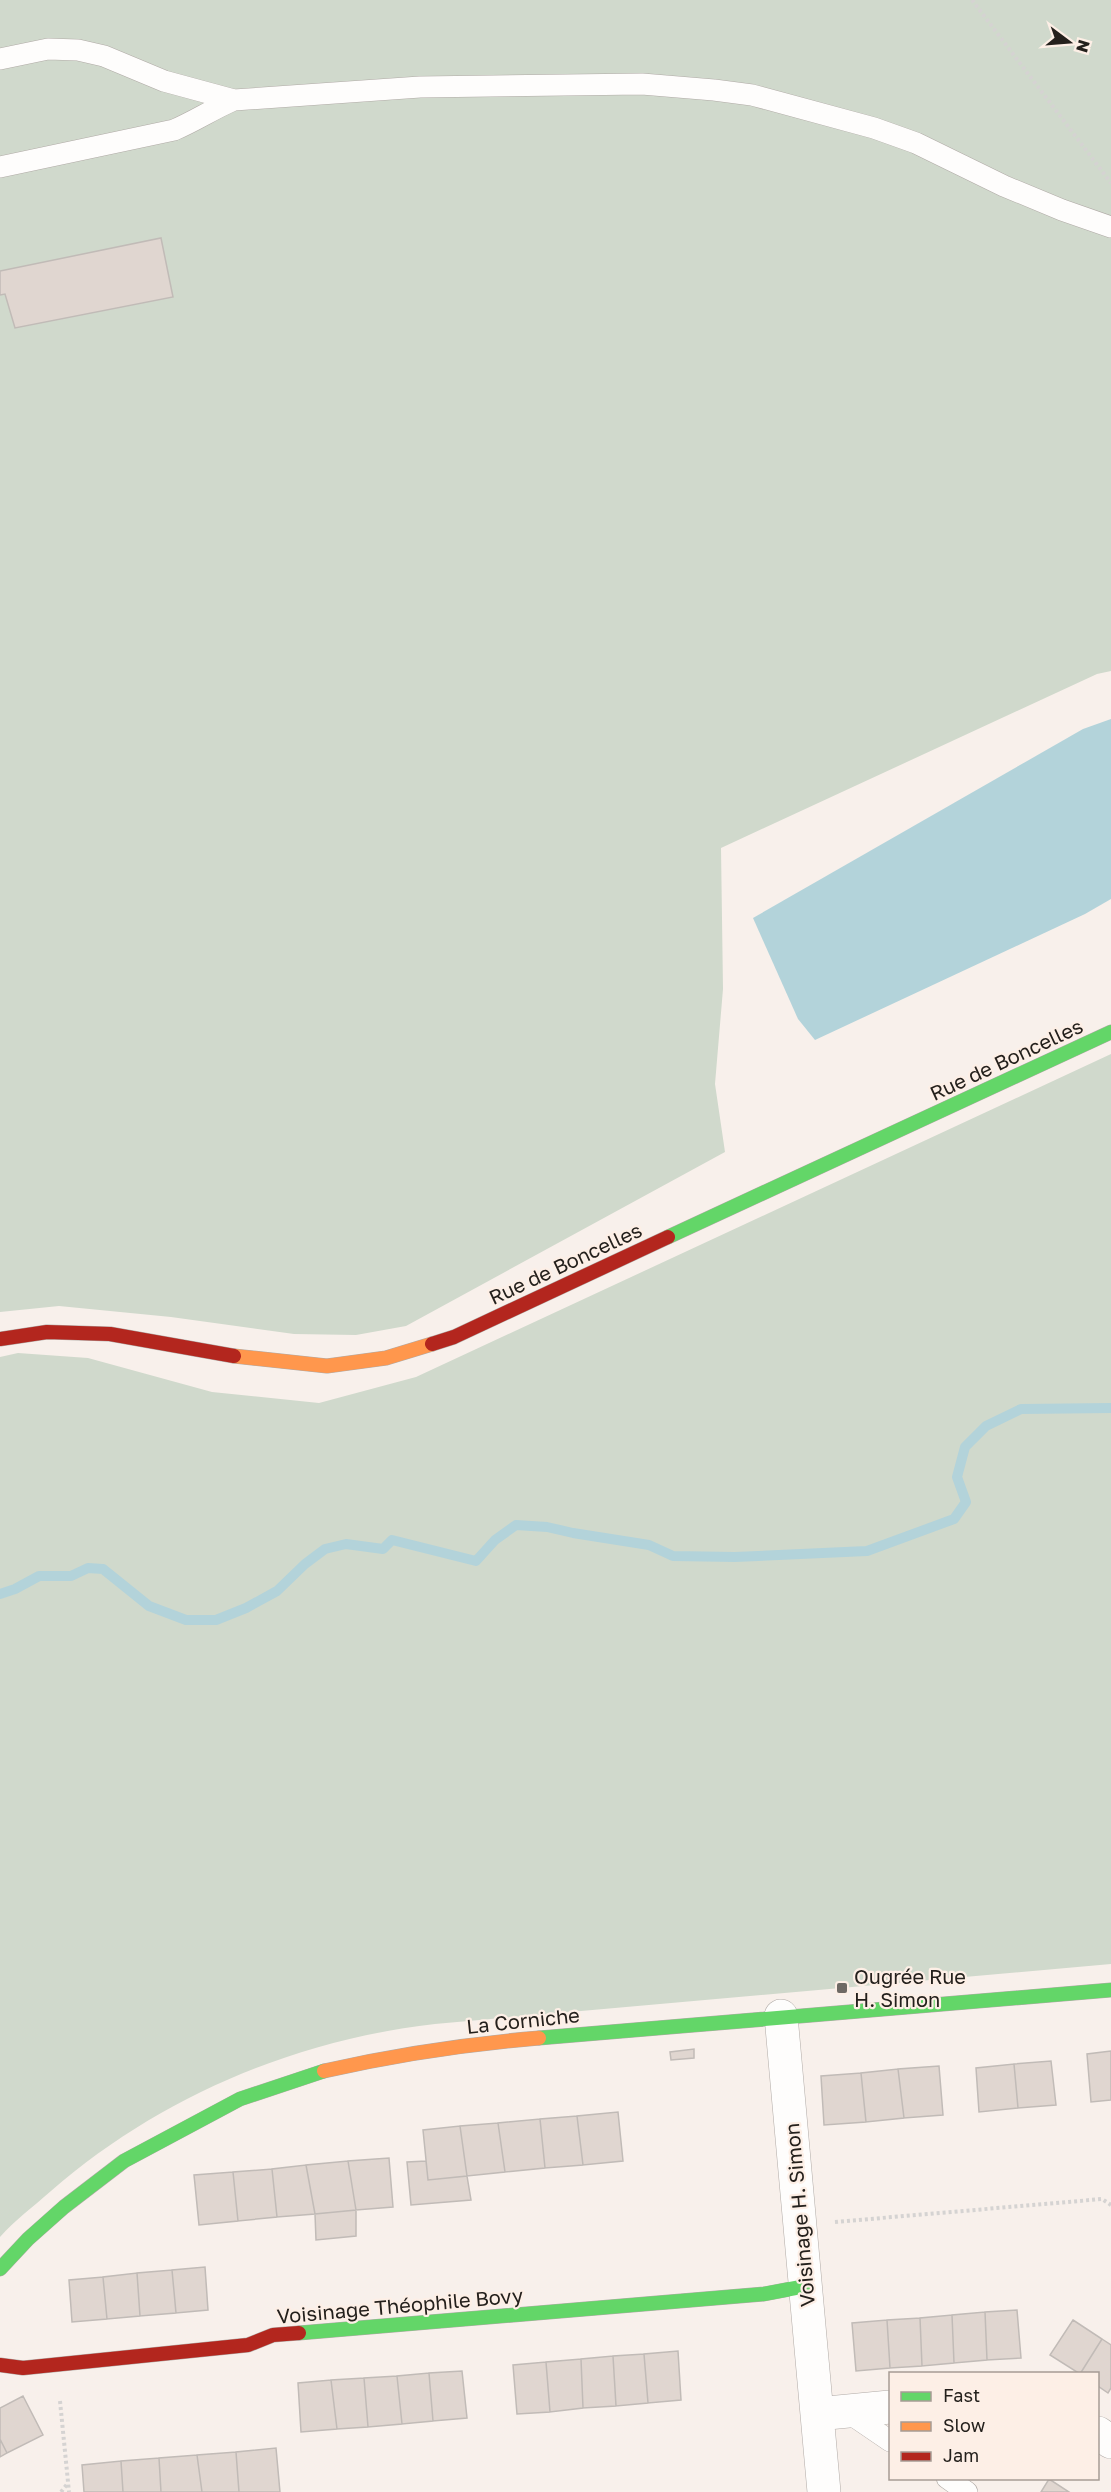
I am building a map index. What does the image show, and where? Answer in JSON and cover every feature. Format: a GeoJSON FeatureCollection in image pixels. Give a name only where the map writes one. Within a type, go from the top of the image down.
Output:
{"type":"FeatureCollection","features":[{"type":"Feature","properties":{"kind":"street","name":"Rue de Boncelles"},"geometry":{"type":"LineString","coordinates":[[0,1339],[47,1332],[110,1334],[245,1358],[327,1366],[386,1358],[454,1337],[1111,1032]]}},
{"type":"Feature","properties":{"kind":"street","name":"La Corniche"},"geometry":{"type":"LineString","coordinates":[[0,2269],[64,2207],[124,2161],[240,2099],[294,2080],[363,2061],[458,2046],[781,2016],[1111,1990]]}},
{"type":"Feature","properties":{"kind":"street","name":"Voisinage H. Simon"},"geometry":{"type":"LineString","coordinates":[[781,2016],[806,2286],[832,2412],[824,2492]]}},
{"type":"Feature","properties":{"kind":"street","name":"Voisinage Théophile Bovy"},"geometry":{"type":"LineString","coordinates":[[0,2365],[23,2368],[248,2345],[273,2335],[764,2294],[806,2286]]}},
{"type":"Feature","properties":{"kind":"street"},"geometry":{"type":"LineString","coordinates":[[832,2412],[889,2407]]}},
{"type":"Feature","properties":{"kind":"lane"},"geometry":{"type":"LineString","coordinates":[[0,59],[48,50],[78,50],[104,56],[164,81],[234,100]]}},
{"type":"Feature","properties":{"kind":"lane"},"geometry":{"type":"LineString","coordinates":[[0,168],[174,130],[234,100],[420,87],[673,85],[752,95],[874,128],[916,143],[1052,206],[1111,227]]}},
{"type":"Feature","properties":{"kind":"lane"},"geometry":{"type":"LineString","coordinates":[[832,2412],[889,2440]]}},
{"type":"Feature","properties":{"kind":"lane"},"geometry":{"type":"LineString","coordinates":[[950,2480],[967,2492]]}},
{"type":"Feature","properties":{"kind":"path"},"geometry":{"type":"LineString","coordinates":[[972,0],[1111,183]]}},
{"type":"Feature","properties":{"kind":"path"},"geometry":{"type":"LineString","coordinates":[[800,2225],[1102,2199],[1111,2205]]}},
{"type":"Feature","properties":{"kind":"path"},"geometry":{"type":"LineString","coordinates":[[56,2364],[69,2492]]}},
{"type":"Feature","properties":{"kind":"path"},"geometry":{"type":"LineString","coordinates":[[61,2492],[68,2482]]}},
{"type":"Feature","properties":{"kind":"shaded area"},"geometry":{"type":"Polygon","coordinates":[[[0,0],[1111,0],[1111,671],[1097,674],[721,848],[723,989],[715,1084],[725,1152],[406,1326],[356,1335],[294,1334],[171,1317],[59,1306],[0,1312],[0,0]]]}},
{"type":"Feature","properties":{"kind":"shaded area"},"geometry":{"type":"Polygon","coordinates":[[[1111,1054],[1111,1964],[435,2024],[382,2032],[331,2044],[280,2059],[230,2079],[136,2128],[92,2158],[25,2213],[0,2237],[0,1357],[18,1353],[88,1358],[212,1392],[319,1403],[416,1377],[1111,1054]]]}},
{"type":"Feature","properties":{"kind":"water"},"geometry":{"type":"Polygon","coordinates":[[[1111,719],[1111,899],[1085,914],[815,1040],[798,1019],[753,918],[1083,729],[1111,719]]]}},
{"type":"Feature","properties":{"kind":"building"},"geometry":{"type":"Polygon","coordinates":[[[161,238],[173,297],[15,328],[5,294],[0,295],[0,271],[161,238]]]}},
{"type":"Feature","properties":{"kind":"building"},"geometry":{"type":"Polygon","coordinates":[[[694,2049],[694,2058],[671,2060],[670,2052],[694,2049]]]}},
{"type":"Feature","properties":{"kind":"building"},"geometry":{"type":"Polygon","coordinates":[[[1111,2051],[1111,2100],[1091,2102],[1087,2054],[1111,2051]]]}},
{"type":"Feature","properties":{"kind":"building"},"geometry":{"type":"Polygon","coordinates":[[[1051,2061],[1056,2105],[1018,2108],[1014,2064],[1051,2061]]]}},
{"type":"Feature","properties":{"kind":"building"},"geometry":{"type":"Polygon","coordinates":[[[1014,2064],[1018,2108],[979,2112],[976,2068],[1014,2064]]]}},
{"type":"Feature","properties":{"kind":"building"},"geometry":{"type":"Polygon","coordinates":[[[939,2066],[943,2115],[904,2118],[898,2069],[939,2066]]]}},
{"type":"Feature","properties":{"kind":"building"},"geometry":{"type":"Polygon","coordinates":[[[898,2069],[904,2118],[866,2122],[861,2073],[898,2069]]]}},
{"type":"Feature","properties":{"kind":"building"},"geometry":{"type":"Polygon","coordinates":[[[861,2073],[866,2122],[824,2125],[821,2076],[861,2073]]]}},
{"type":"Feature","properties":{"kind":"building"},"geometry":{"type":"Polygon","coordinates":[[[618,2112],[623,2161],[583,2165],[577,2116],[618,2112]]]}},
{"type":"Feature","properties":{"kind":"building"},"geometry":{"type":"Polygon","coordinates":[[[577,2116],[583,2165],[545,2168],[540,2119],[577,2116]]]}},
{"type":"Feature","properties":{"kind":"building"},"geometry":{"type":"Polygon","coordinates":[[[540,2119],[545,2168],[505,2172],[498,2123],[540,2119]]]}},
{"type":"Feature","properties":{"kind":"building"},"geometry":{"type":"Polygon","coordinates":[[[498,2123],[505,2172],[467,2176],[460,2126],[498,2123]]]}},
{"type":"Feature","properties":{"kind":"building"},"geometry":{"type":"Polygon","coordinates":[[[460,2126],[467,2176],[428,2180],[423,2130],[460,2126]]]}},
{"type":"Feature","properties":{"kind":"building"},"geometry":{"type":"Polygon","coordinates":[[[389,2158],[393,2207],[356,2210],[348,2161],[389,2158]]]}},
{"type":"Feature","properties":{"kind":"building"},"geometry":{"type":"Polygon","coordinates":[[[348,2161],[356,2210],[315,2214],[306,2165],[348,2161]]]}},
{"type":"Feature","properties":{"kind":"building"},"geometry":{"type":"Polygon","coordinates":[[[426,2161],[428,2180],[467,2176],[471,2200],[411,2205],[407,2162],[426,2161]]]}},
{"type":"Feature","properties":{"kind":"building"},"geometry":{"type":"Polygon","coordinates":[[[306,2165],[315,2214],[277,2217],[272,2169],[306,2165]]]}},
{"type":"Feature","properties":{"kind":"building"},"geometry":{"type":"Polygon","coordinates":[[[272,2169],[277,2217],[238,2221],[233,2172],[272,2169]]]}},
{"type":"Feature","properties":{"kind":"building"},"geometry":{"type":"Polygon","coordinates":[[[233,2172],[238,2221],[199,2225],[194,2175],[233,2172]]]}},
{"type":"Feature","properties":{"kind":"building"},"geometry":{"type":"Polygon","coordinates":[[[356,2210],[356,2236],[316,2240],[315,2214],[356,2210]]]}},
{"type":"Feature","properties":{"kind":"building"},"geometry":{"type":"Polygon","coordinates":[[[205,2267],[208,2310],[176,2313],[172,2270],[205,2267]]]}},
{"type":"Feature","properties":{"kind":"building"},"geometry":{"type":"Polygon","coordinates":[[[172,2270],[176,2313],[140,2316],[137,2273],[172,2270]]]}},
{"type":"Feature","properties":{"kind":"building"},"geometry":{"type":"Polygon","coordinates":[[[137,2273],[140,2316],[107,2319],[103,2277],[137,2273]]]}},
{"type":"Feature","properties":{"kind":"building"},"geometry":{"type":"Polygon","coordinates":[[[103,2277],[107,2319],[72,2322],[69,2280],[103,2277]]]}},
{"type":"Feature","properties":{"kind":"building"},"geometry":{"type":"Polygon","coordinates":[[[1017,2310],[1021,2358],[987,2360],[985,2312],[1017,2310]]]}},
{"type":"Feature","properties":{"kind":"building"},"geometry":{"type":"Polygon","coordinates":[[[985,2312],[987,2360],[954,2363],[952,2315],[985,2312]]]}},
{"type":"Feature","properties":{"kind":"building"},"geometry":{"type":"Polygon","coordinates":[[[952,2315],[954,2363],[922,2366],[920,2318],[952,2315]]]}},
{"type":"Feature","properties":{"kind":"building"},"geometry":{"type":"Polygon","coordinates":[[[920,2318],[922,2366],[890,2368],[887,2320],[920,2318]]]}},
{"type":"Feature","properties":{"kind":"building"},"geometry":{"type":"Polygon","coordinates":[[[887,2320],[890,2368],[856,2371],[852,2323],[887,2320]]]}},
{"type":"Feature","properties":{"kind":"building"},"geometry":{"type":"Polygon","coordinates":[[[1073,2320],[1102,2339],[1081,2372],[1077,2372],[1050,2355],[1073,2320]]]}},
{"type":"Feature","properties":{"kind":"building"},"geometry":{"type":"Polygon","coordinates":[[[1102,2339],[1111,2345],[1111,2388],[1108,2393],[1099,2387],[1099,2372],[1081,2372],[1102,2339]]]}},
{"type":"Feature","properties":{"kind":"building"},"geometry":{"type":"Polygon","coordinates":[[[678,2351],[681,2400],[648,2403],[644,2354],[678,2351]]]}},
{"type":"Feature","properties":{"kind":"building"},"geometry":{"type":"Polygon","coordinates":[[[644,2354],[648,2403],[616,2406],[613,2356],[644,2354]]]}},
{"type":"Feature","properties":{"kind":"building"},"geometry":{"type":"Polygon","coordinates":[[[613,2356],[616,2406],[583,2408],[581,2359],[613,2356]]]}},
{"type":"Feature","properties":{"kind":"building"},"geometry":{"type":"Polygon","coordinates":[[[581,2359],[583,2408],[550,2412],[546,2362],[581,2359]]]}},
{"type":"Feature","properties":{"kind":"building"},"geometry":{"type":"Polygon","coordinates":[[[546,2362],[550,2412],[517,2414],[513,2365],[546,2362]]]}},
{"type":"Feature","properties":{"kind":"building"},"geometry":{"type":"Polygon","coordinates":[[[462,2371],[467,2418],[433,2421],[429,2373],[462,2371]]]}},
{"type":"Feature","properties":{"kind":"building"},"geometry":{"type":"Polygon","coordinates":[[[429,2373],[433,2421],[402,2424],[397,2376],[429,2373]]]}},
{"type":"Feature","properties":{"kind":"building"},"geometry":{"type":"Polygon","coordinates":[[[397,2376],[402,2424],[368,2427],[364,2378],[397,2376]]]}},
{"type":"Feature","properties":{"kind":"building"},"geometry":{"type":"Polygon","coordinates":[[[364,2378],[368,2427],[337,2429],[331,2380],[364,2378]]]}},
{"type":"Feature","properties":{"kind":"building"},"geometry":{"type":"Polygon","coordinates":[[[331,2380],[337,2429],[301,2432],[298,2383],[331,2380]]]}},
{"type":"Feature","properties":{"kind":"building"},"geometry":{"type":"Polygon","coordinates":[[[23,2396],[43,2435],[7,2453],[0,2439],[0,2408],[23,2396]]]}},
{"type":"Feature","properties":{"kind":"building"},"geometry":{"type":"Polygon","coordinates":[[[0,2439],[7,2453],[0,2457],[0,2439]]]}},
{"type":"Feature","properties":{"kind":"building"},"geometry":{"type":"Polygon","coordinates":[[[276,2448],[280,2492],[239,2492],[236,2452],[276,2448]]]}},
{"type":"Feature","properties":{"kind":"building"},"geometry":{"type":"Polygon","coordinates":[[[236,2452],[239,2492],[202,2492],[197,2455],[236,2452]]]}},
{"type":"Feature","properties":{"kind":"building"},"geometry":{"type":"Polygon","coordinates":[[[197,2455],[202,2492],[161,2492],[159,2458],[197,2455]]]}},
{"type":"Feature","properties":{"kind":"building"},"geometry":{"type":"Polygon","coordinates":[[[159,2458],[161,2492],[123,2492],[121,2461],[159,2458]]]}},
{"type":"Feature","properties":{"kind":"building"},"geometry":{"type":"Polygon","coordinates":[[[121,2461],[123,2492],[84,2492],[82,2465],[121,2461]]]}},
{"type":"Feature","properties":{"kind":"building"},"geometry":{"type":"Polygon","coordinates":[[[1051,2480],[1069,2492],[1041,2492],[1051,2480]]]}},
{"type":"Feature","properties":{"kind":"waterway"},"geometry":{"type":"LineString","coordinates":[[0,1594],[39,1576],[71,1576],[88,1568],[103,1569],[149,1606],[186,1620],[216,1620],[246,1608],[277,1591],[305,1564],[325,1549],[346,1544],[383,1549],[392,1540],[476,1561],[495,1540],[516,1525],[547,1527],[649,1545],[673,1556],[735,1557],[867,1551],[954,1519],[966,1502],[957,1477],[965,1447],[986,1426],[1021,1409],[1111,1408]]}},
{"type":"Feature","properties":{"kind":"traffic: fast"},"geometry":{"type":"LineString","coordinates":[[668,1237],[1111,1032]]}},
{"type":"Feature","properties":{"kind":"traffic: fast"},"geometry":{"type":"LineString","coordinates":[[539,2038],[1111,1990]]}},
{"type":"Feature","properties":{"kind":"traffic: fast"},"geometry":{"type":"LineString","coordinates":[[0,2269],[28,2239],[64,2207],[124,2161],[240,2099],[324,2071]]}},
{"type":"Feature","properties":{"kind":"traffic: fast"},"geometry":{"type":"LineString","coordinates":[[299,2333],[764,2294],[806,2286]]}},
{"type":"Feature","properties":{"kind":"traffic: slow"},"geometry":{"type":"LineString","coordinates":[[234,1356],[327,1366],[386,1358],[432,1344]]}},
{"type":"Feature","properties":{"kind":"traffic: slow"},"geometry":{"type":"LineString","coordinates":[[324,2071],[431,2051],[539,2038]]}},
{"type":"Feature","properties":{"kind":"traffic: jam"},"geometry":{"type":"LineString","coordinates":[[432,1344],[454,1337],[668,1237]]}},
{"type":"Feature","properties":{"kind":"traffic: jam"},"geometry":{"type":"LineString","coordinates":[[0,1339],[47,1332],[110,1334],[234,1356]]}},
{"type":"Feature","properties":{"kind":"traffic: jam"},"geometry":{"type":"LineString","coordinates":[[0,2365],[23,2368],[248,2345],[273,2335],[299,2333]]}},
{"type":"Feature","properties":{"kind":"place","name":"Ougrée Rue H. Simon"},"geometry":{"type":"Point","coordinates":[842,1988]}}]}
